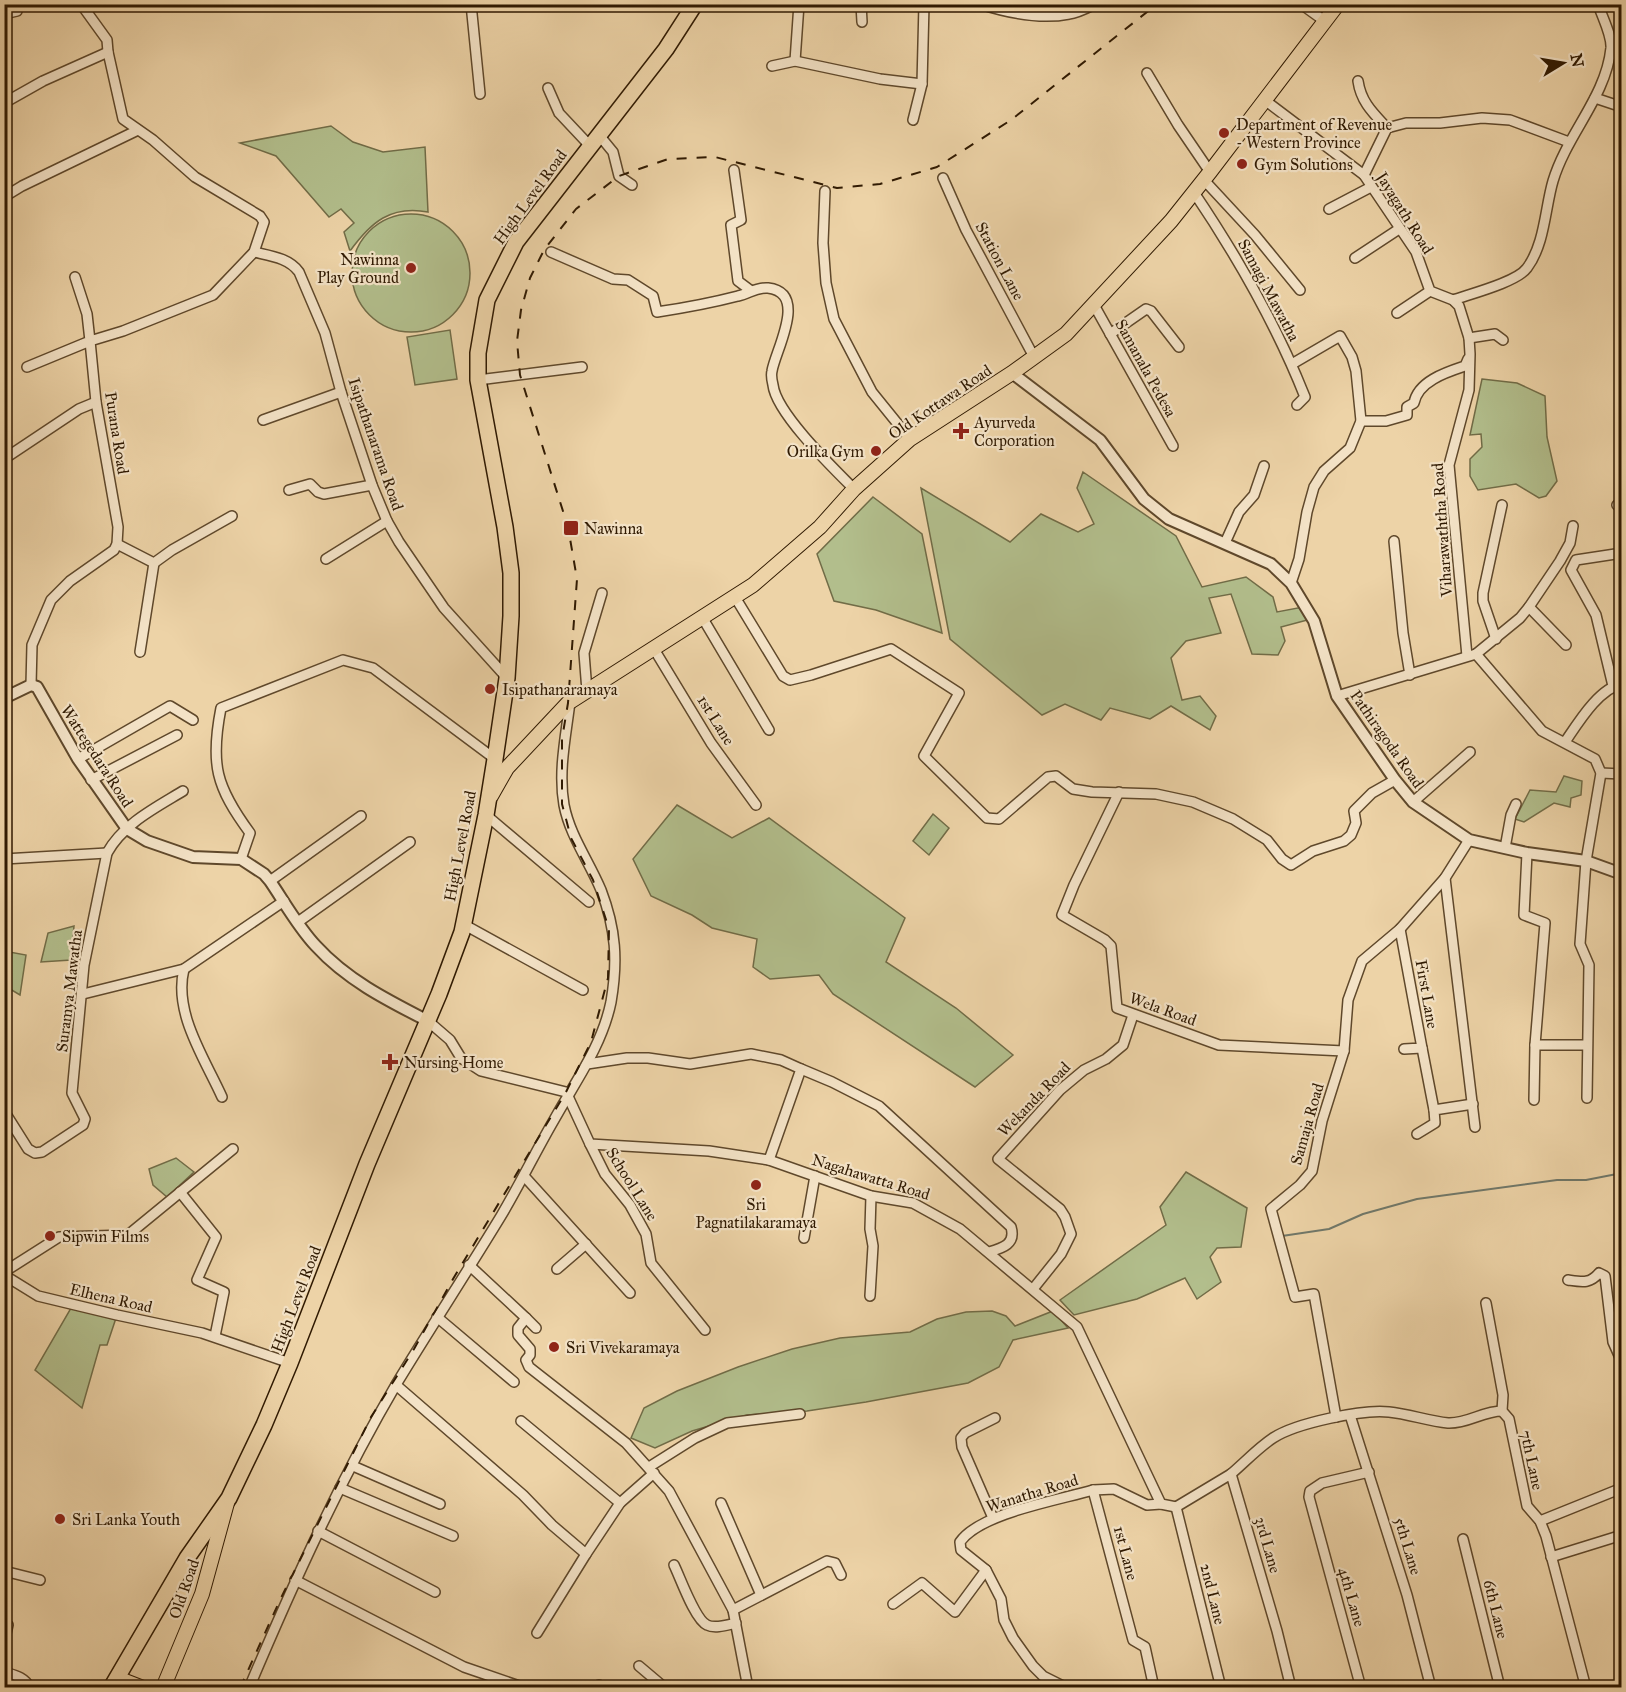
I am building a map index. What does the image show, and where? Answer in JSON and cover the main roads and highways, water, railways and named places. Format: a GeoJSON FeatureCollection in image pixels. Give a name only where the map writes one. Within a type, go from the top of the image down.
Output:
{"type":"FeatureCollection","features":[{"type":"Feature","properties":{"kind":"highway","name":"High Level Road"},"geometry":{"type":"LineString","coordinates":[[113,1688],[187,1558],[229,1498],[290,1364],[367,1164],[449,970],[463,924],[495,759],[507,678],[511,616],[511,573],[502,504],[478,380],[480,329],[487,300],[516,242],[666,49],[695,4]]}},
{"type":"Feature","properties":{"kind":"main road","name":"Old Kottawa Road"},"geometry":{"type":"LineString","coordinates":[[487,808],[507,768],[570,702],[753,585],[820,527],[854,489],[910,439],[1012,373],[1066,334],[1171,221],[1266,101],[1338,4]]}},
{"type":"Feature","properties":{"kind":"main road","name":"Old Road"},"geometry":{"type":"LineString","coordinates":[[164,1688],[202,1594],[229,1498]]}},
{"type":"Feature","properties":{"kind":"main road"},"geometry":{"type":"LineString","coordinates":[[113,1688],[125,1681],[143,1688]]}},
{"type":"Feature","properties":{"kind":"waterway"},"geometry":{"type":"LineString","coordinates":[[1282,1236],[1329,1229],[1363,1214],[1417,1199],[1557,1180],[1586,1180],[1622,1173]]}},
{"type":"Feature","properties":{"kind":"railway"},"geometry":{"type":"LineString","coordinates":[[240,1688],[280,1600],[371,1417],[414,1349],[453,1279],[566,1092],[591,1042],[608,978],[609,929],[593,880],[571,838],[562,804],[562,739],[568,703],[577,579],[568,527],[520,375],[517,341],[521,310],[530,278],[544,250],[576,209],[619,176],[668,159],[715,157],[837,188],[880,184],[937,167],[1011,120],[1157,4]]}},
{"type":"Feature","properties":{"kind":"place","name":"Department of Revenue - Western Province"},"geometry":{"type":"Point","coordinates":[1224,133]}},
{"type":"Feature","properties":{"kind":"place","name":"Gym Solutions"},"geometry":{"type":"Point","coordinates":[1242,164]}},
{"type":"Feature","properties":{"kind":"place","name":"Nawinna Play Ground"},"geometry":{"type":"Point","coordinates":[411,268]}},
{"type":"Feature","properties":{"kind":"place","name":"Ayurveda Corporation"},"geometry":{"type":"Point","coordinates":[961,431]}},
{"type":"Feature","properties":{"kind":"place","name":"Orilka Gym"},"geometry":{"type":"Point","coordinates":[876,451]}},
{"type":"Feature","properties":{"kind":"place","name":"Nawinna"},"geometry":{"type":"Point","coordinates":[571,528]}},
{"type":"Feature","properties":{"kind":"place","name":"Isipathanaramaya"},"geometry":{"type":"Point","coordinates":[490,689]}},
{"type":"Feature","properties":{"kind":"place","name":"Nursing Home"},"geometry":{"type":"Point","coordinates":[390,1062]}},
{"type":"Feature","properties":{"kind":"place","name":"Sri Pagnatilakaramaya"},"geometry":{"type":"Point","coordinates":[756,1185]}},
{"type":"Feature","properties":{"kind":"place","name":"Sipwin Films"},"geometry":{"type":"Point","coordinates":[50,1236]}},
{"type":"Feature","properties":{"kind":"place","name":"Sri Vivekaramaya"},"geometry":{"type":"Point","coordinates":[554,1347]}},
{"type":"Feature","properties":{"kind":"place","name":"Sri Lanka Youth"},"geometry":{"type":"Point","coordinates":[60,1519]}}]}
